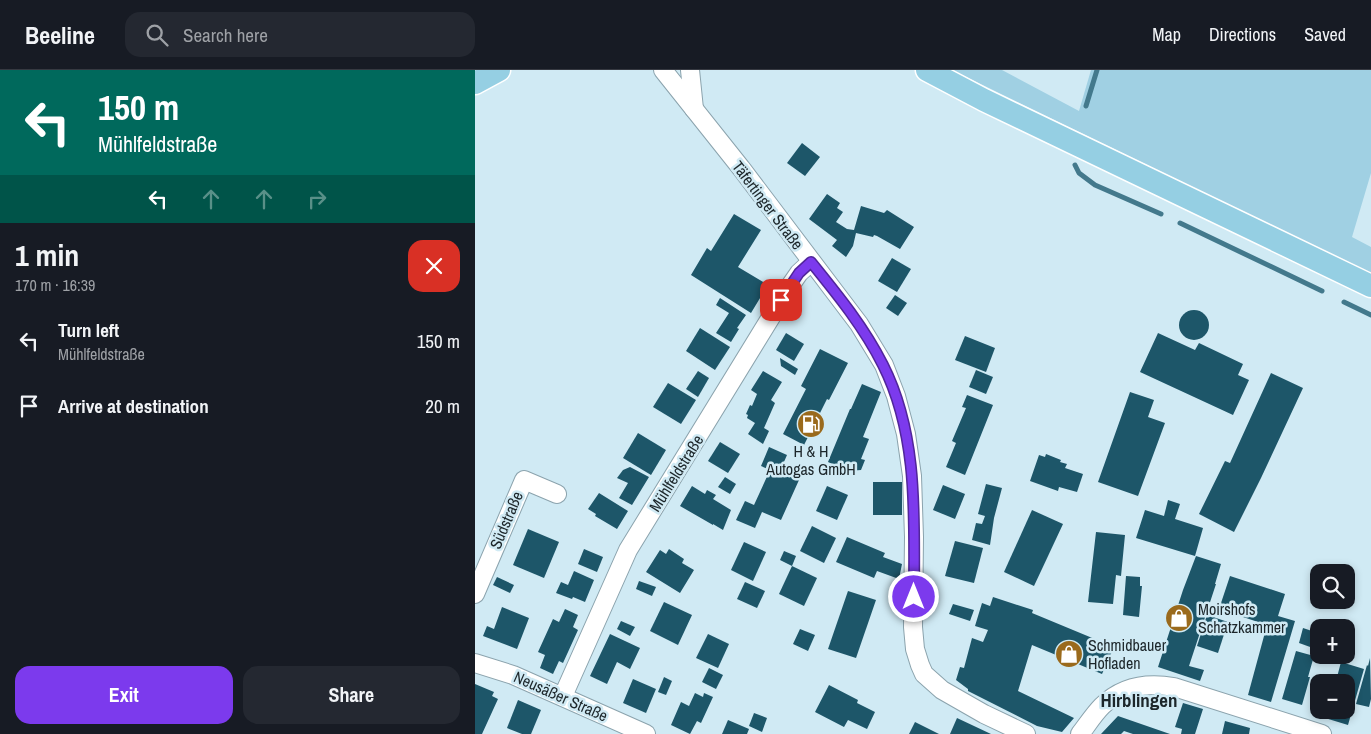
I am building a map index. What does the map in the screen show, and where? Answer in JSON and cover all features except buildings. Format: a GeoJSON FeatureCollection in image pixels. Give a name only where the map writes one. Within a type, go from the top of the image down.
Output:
{"type":"FeatureCollection","features":[{"type":"Feature","properties":{"kind":"main road"},"geometry":{"type":"LineString","coordinates":[[475,83],[499,70]]}},
{"type":"Feature","properties":{"kind":"main road"},"geometry":{"type":"LineString","coordinates":[[927,70],[1001,108],[1371,286]]}},
{"type":"Feature","properties":{"kind":"street","name":"Täfertinger Straße"},"geometry":{"type":"LineString","coordinates":[[663,70],[741,168],[864,332],[883,366],[896,396],[906,434],[912,476],[914,537],[913,627],[915,649],[924,674],[943,690],[984,714],[1026,734]]}},
{"type":"Feature","properties":{"kind":"street"},"geometry":{"type":"LineString","coordinates":[[690,70],[695,110]]}},
{"type":"Feature","properties":{"kind":"street","name":"Mühlfeldstraße"},"geometry":{"type":"LineString","coordinates":[[563,696],[629,550],[790,286],[799,273],[811,262]]}},
{"type":"Feature","properties":{"kind":"street","name":"Südstraße"},"geometry":{"type":"LineString","coordinates":[[475,594],[523,480],[557,494]]}},
{"type":"Feature","properties":{"kind":"street","name":"Neusäßer Straße"},"geometry":{"type":"LineString","coordinates":[[475,663],[513,675],[646,734]]}},
{"type":"Feature","properties":{"kind":"street"},"geometry":{"type":"LineString","coordinates":[[1080,734],[1101,707],[1113,697],[1125,690],[1158,684],[1174,687],[1322,734]]}},
{"type":"Feature","properties":{"kind":"shaded area"},"geometry":{"type":"Polygon","coordinates":[[[952,70],[1002,70],[1079,111],[1091,70],[1371,70],[1371,173],[1352,237],[1371,247],[1371,274],[952,70]]]}},
{"type":"Feature","properties":{"kind":"waterway"},"geometry":{"type":"LineString","coordinates":[[1086,106],[1097,70]]}},
{"type":"Feature","properties":{"kind":"waterway"},"geometry":{"type":"LineString","coordinates":[[1075,165],[1079,173],[1095,185],[1161,214]]}},
{"type":"Feature","properties":{"kind":"waterway"},"geometry":{"type":"LineString","coordinates":[[1180,223],[1322,291]]}},
{"type":"Feature","properties":{"kind":"waterway"},"geometry":{"type":"LineString","coordinates":[[1344,302],[1371,315]]}},
{"type":"Feature","properties":{"kind":"place","name":"H & H Autogas GmbH"},"geometry":{"type":"Point","coordinates":[811,424]}},
{"type":"Feature","properties":{"kind":"place","name":"Moirshofs Schatzkammer"},"geometry":{"type":"Point","coordinates":[1179,618]}},
{"type":"Feature","properties":{"kind":"place","name":"Schmidbauer Hofladen"},"geometry":{"type":"Point","coordinates":[1069,654]}},
{"type":"Feature","properties":{"kind":"district","name":"Hirblingen"},"geometry":{"type":"Point","coordinates":[1139,700]}},
{"type":"Feature","properties":{"kind":"route"},"geometry":{"type":"LineString","coordinates":[[781,300],[799,273],[811,262],[859,324],[883,366],[896,396],[906,434],[912,476],[914,597]]}}]}
